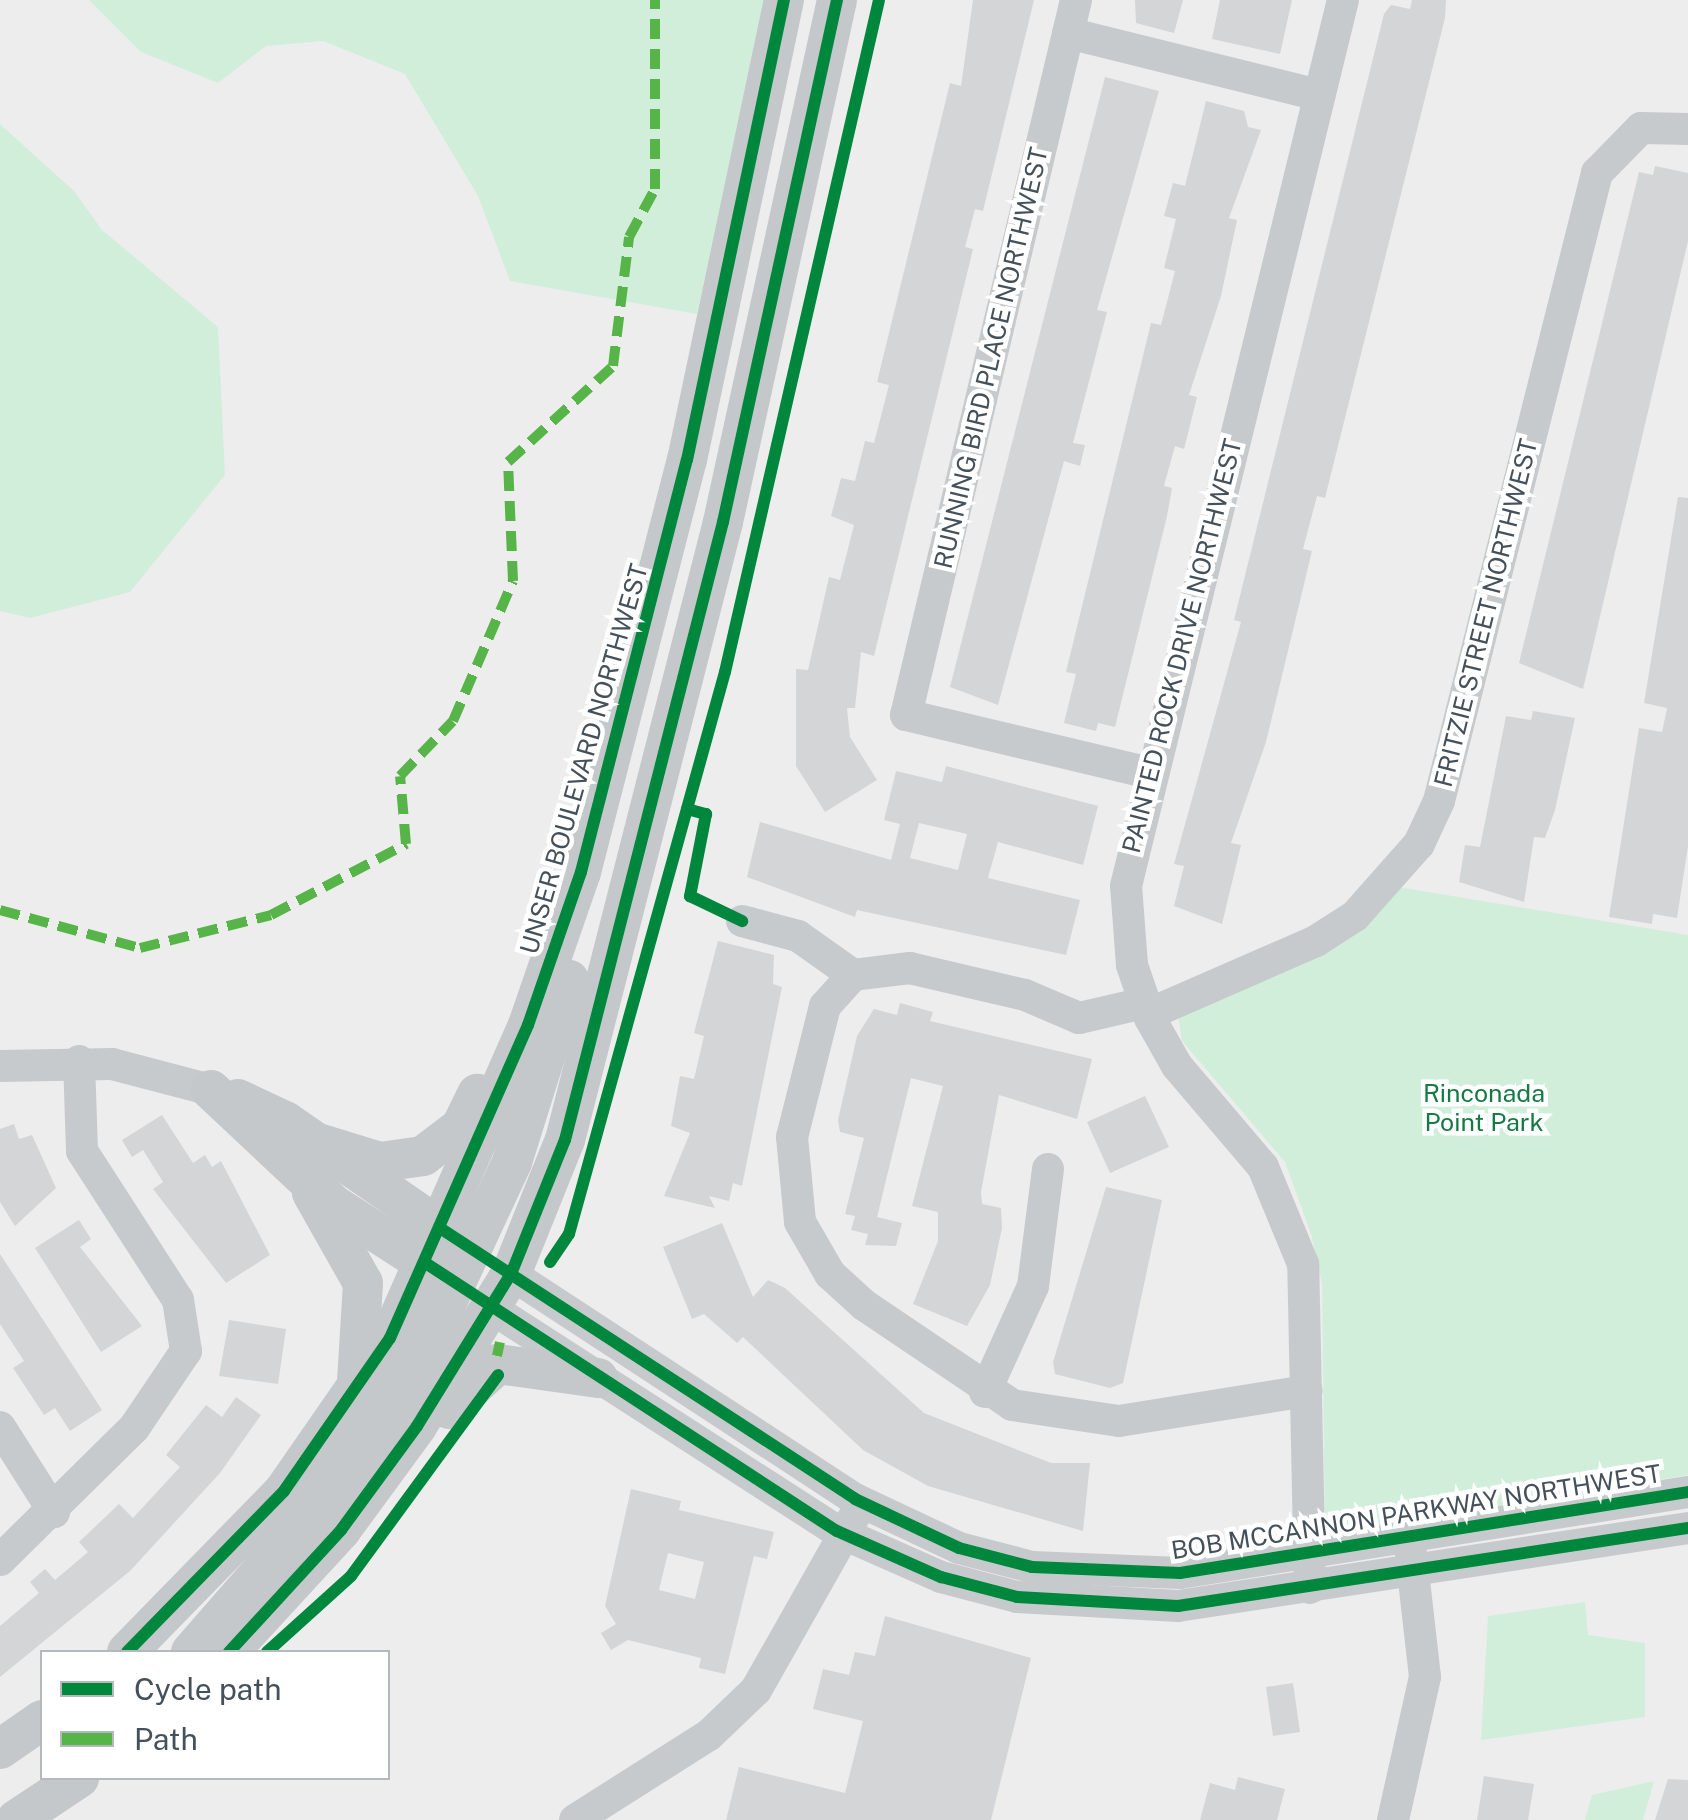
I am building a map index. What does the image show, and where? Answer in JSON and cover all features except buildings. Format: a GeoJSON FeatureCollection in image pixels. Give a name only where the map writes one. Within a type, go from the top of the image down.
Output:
{"type":"FeatureCollection","features":[{"type":"Feature","properties":{"kind":"main road","name":"UNSER BOULEVARD NORTHWEST"},"geometry":{"type":"LineString","coordinates":[[130,1650],[244,1538],[356,1391],[450,1257],[581,872],[687,460],[784,0]]}},
{"type":"Feature","properties":{"kind":"main road"},"geometry":{"type":"LineString","coordinates":[[231,1650],[300,1580],[381,1479],[501,1291],[593,1053],[837,0]]}},
{"type":"Feature","properties":{"kind":"main road"},"geometry":{"type":"LineString","coordinates":[[310,1158],[396,1162],[423,1156],[461,1127],[558,875],[602,790]]}},
{"type":"Feature","properties":{"kind":"main road"},"geometry":{"type":"LineString","coordinates":[[211,1090],[501,1291]]}},
{"type":"Feature","properties":{"kind":"main road"},"geometry":{"type":"LineString","coordinates":[[310,1158],[363,1282],[356,1391]]}},
{"type":"Feature","properties":{"kind":"main road"},"geometry":{"type":"LineString","coordinates":[[193,1650],[334,1488],[450,1257]]}},
{"type":"Feature","properties":{"kind":"main road"},"geometry":{"type":"LineString","coordinates":[[300,1580],[328,1575],[464,1387],[488,1368],[542,1365],[598,1378]]}},
{"type":"Feature","properties":{"kind":"main road"},"geometry":{"type":"LineString","coordinates":[[0,1749],[40,1721]]}},
{"type":"Feature","properties":{"kind":"main road"},"geometry":{"type":"LineString","coordinates":[[16,1820],[73,1780]]}},
{"type":"Feature","properties":{"kind":"street","name":"RUNNING BIRD PLACE NORTHWEST"},"geometry":{"type":"LineString","coordinates":[[1076,0],[906,716],[1150,773]]}},
{"type":"Feature","properties":{"kind":"street","name":"PAINTED ROCK DRIVE NORTHWEST"},"geometry":{"type":"LineString","coordinates":[[1310,1588],[1304,1554],[1307,1290],[1286,1212],[1146,1008],[1126,886],[1150,773],[1343,0]]}},
{"type":"Feature","properties":{"kind":"street"},"geometry":{"type":"LineString","coordinates":[[1068,33],[1319,95]]}},
{"type":"Feature","properties":{"kind":"street","name":"FRITZIE STREET NORTHWEST"},"geometry":{"type":"LineString","coordinates":[[853,975],[910,968],[1025,995],[1079,1018],[1146,1008],[1316,942],[1354,916],[1420,844],[1440,801],[1597,173],[1641,128],[1688,129]]}},
{"type":"Feature","properties":{"kind":"street"},"geometry":{"type":"LineString","coordinates":[[742,920],[798,936],[853,975],[825,1006],[790,1159],[798,1214],[830,1274],[985,1392],[1040,1413],[1119,1421],[1307,1391]]}},
{"type":"Feature","properties":{"kind":"street"},"geometry":{"type":"LineString","coordinates":[[0,1560],[54,1512],[170,1385],[188,1338],[178,1300],[82,1151],[79,1062]]}},
{"type":"Feature","properties":{"kind":"street"},"geometry":{"type":"LineString","coordinates":[[0,1066],[79,1062],[211,1090]]}},
{"type":"Feature","properties":{"kind":"street"},"geometry":{"type":"LineString","coordinates":[[985,1392],[1034,1286],[1048,1170]]}},
{"type":"Feature","properties":{"kind":"street"},"geometry":{"type":"LineString","coordinates":[[501,1291],[598,1378],[844,1535],[941,1577],[1057,1604],[1178,1606],[1688,1528]]}},
{"type":"Feature","properties":{"kind":"street","name":"BOB MCCANNON PARKWAY NORTHWEST"},"geometry":{"type":"LineString","coordinates":[[501,1291],[861,1503],[959,1548],[1069,1572],[1180,1573],[1688,1492]]}},
{"type":"Feature","properties":{"kind":"street"},"geometry":{"type":"LineString","coordinates":[[0,1427],[54,1512]]}},
{"type":"Feature","properties":{"kind":"street"},"geometry":{"type":"LineString","coordinates":[[575,1820],[709,1734],[756,1690],[861,1503]]}},
{"type":"Feature","properties":{"kind":"street"},"geometry":{"type":"LineString","coordinates":[[1393,1820],[1425,1677],[1408,1537]]}},
{"type":"Feature","properties":{"kind":"green space"},"geometry":{"type":"Polygon","coordinates":[[[89,0],[765,0],[697,314],[510,281],[478,196],[405,74],[323,41],[266,46],[218,83],[141,52],[89,0]]]}},
{"type":"Feature","properties":{"kind":"green space"},"geometry":{"type":"Polygon","coordinates":[[[0,124],[74,191],[102,230],[218,327],[225,475],[130,592],[30,618],[0,611],[0,124]]]}},
{"type":"Feature","properties":{"kind":"green space","name":"Rinconada Point Park"},"geometry":{"type":"Polygon","coordinates":[[[1398,887],[1688,935],[1688,1475],[1325,1536],[1322,1284],[1311,1234],[1285,1162],[1182,1041],[1177,1010],[1398,887]]]}},
{"type":"Feature","properties":{"kind":"green space"},"geometry":{"type":"Polygon","coordinates":[[[1585,1602],[1588,1635],[1645,1643],[1645,1717],[1481,1740],[1488,1616],[1585,1602]]]}},
{"type":"Feature","properties":{"kind":"green space"},"geometry":{"type":"Polygon","coordinates":[[[1654,1781],[1643,1820],[1585,1820],[1592,1795],[1654,1781]]]}},
{"type":"Feature","properties":{"kind":"marked path"},"geometry":{"type":"LineString","coordinates":[[0,910],[140,948],[271,915],[406,844],[400,776],[453,721],[513,581],[508,462],[613,366],[629,237],[655,189],[655,0]]}},
{"type":"Feature","properties":{"kind":"marked path"},"geometry":{"type":"LineString","coordinates":[[497,1356],[500,1342]]}},
{"type":"Feature","properties":{"kind":"cycle path"},"geometry":{"type":"LineString","coordinates":[[129,1650],[284,1491],[390,1338],[528,1025],[581,872],[687,460],[784,0]]}},
{"type":"Feature","properties":{"kind":"cycle path"},"geometry":{"type":"LineString","coordinates":[[231,1650],[341,1530],[417,1426],[511,1274],[565,1140],[723,522],[837,0]]}},
{"type":"Feature","properties":{"kind":"cycle path"},"geometry":{"type":"LineString","coordinates":[[550,1262],[569,1234],[725,672],[879,0]]}},
{"type":"Feature","properties":{"kind":"cycle path"},"geometry":{"type":"LineString","coordinates":[[687,809],[706,814],[690,896],[742,921]]}},
{"type":"Feature","properties":{"kind":"cycle path"},"geometry":{"type":"LineString","coordinates":[[443,1230],[855,1499],[959,1548],[1032,1567],[1180,1573],[1688,1492]]}},
{"type":"Feature","properties":{"kind":"cycle path"},"geometry":{"type":"LineString","coordinates":[[427,1264],[837,1531],[941,1577],[1017,1597],[1178,1606],[1688,1528]]}},
{"type":"Feature","properties":{"kind":"cycle path"},"geometry":{"type":"LineString","coordinates":[[269,1650],[351,1576],[498,1375]]}}]}
